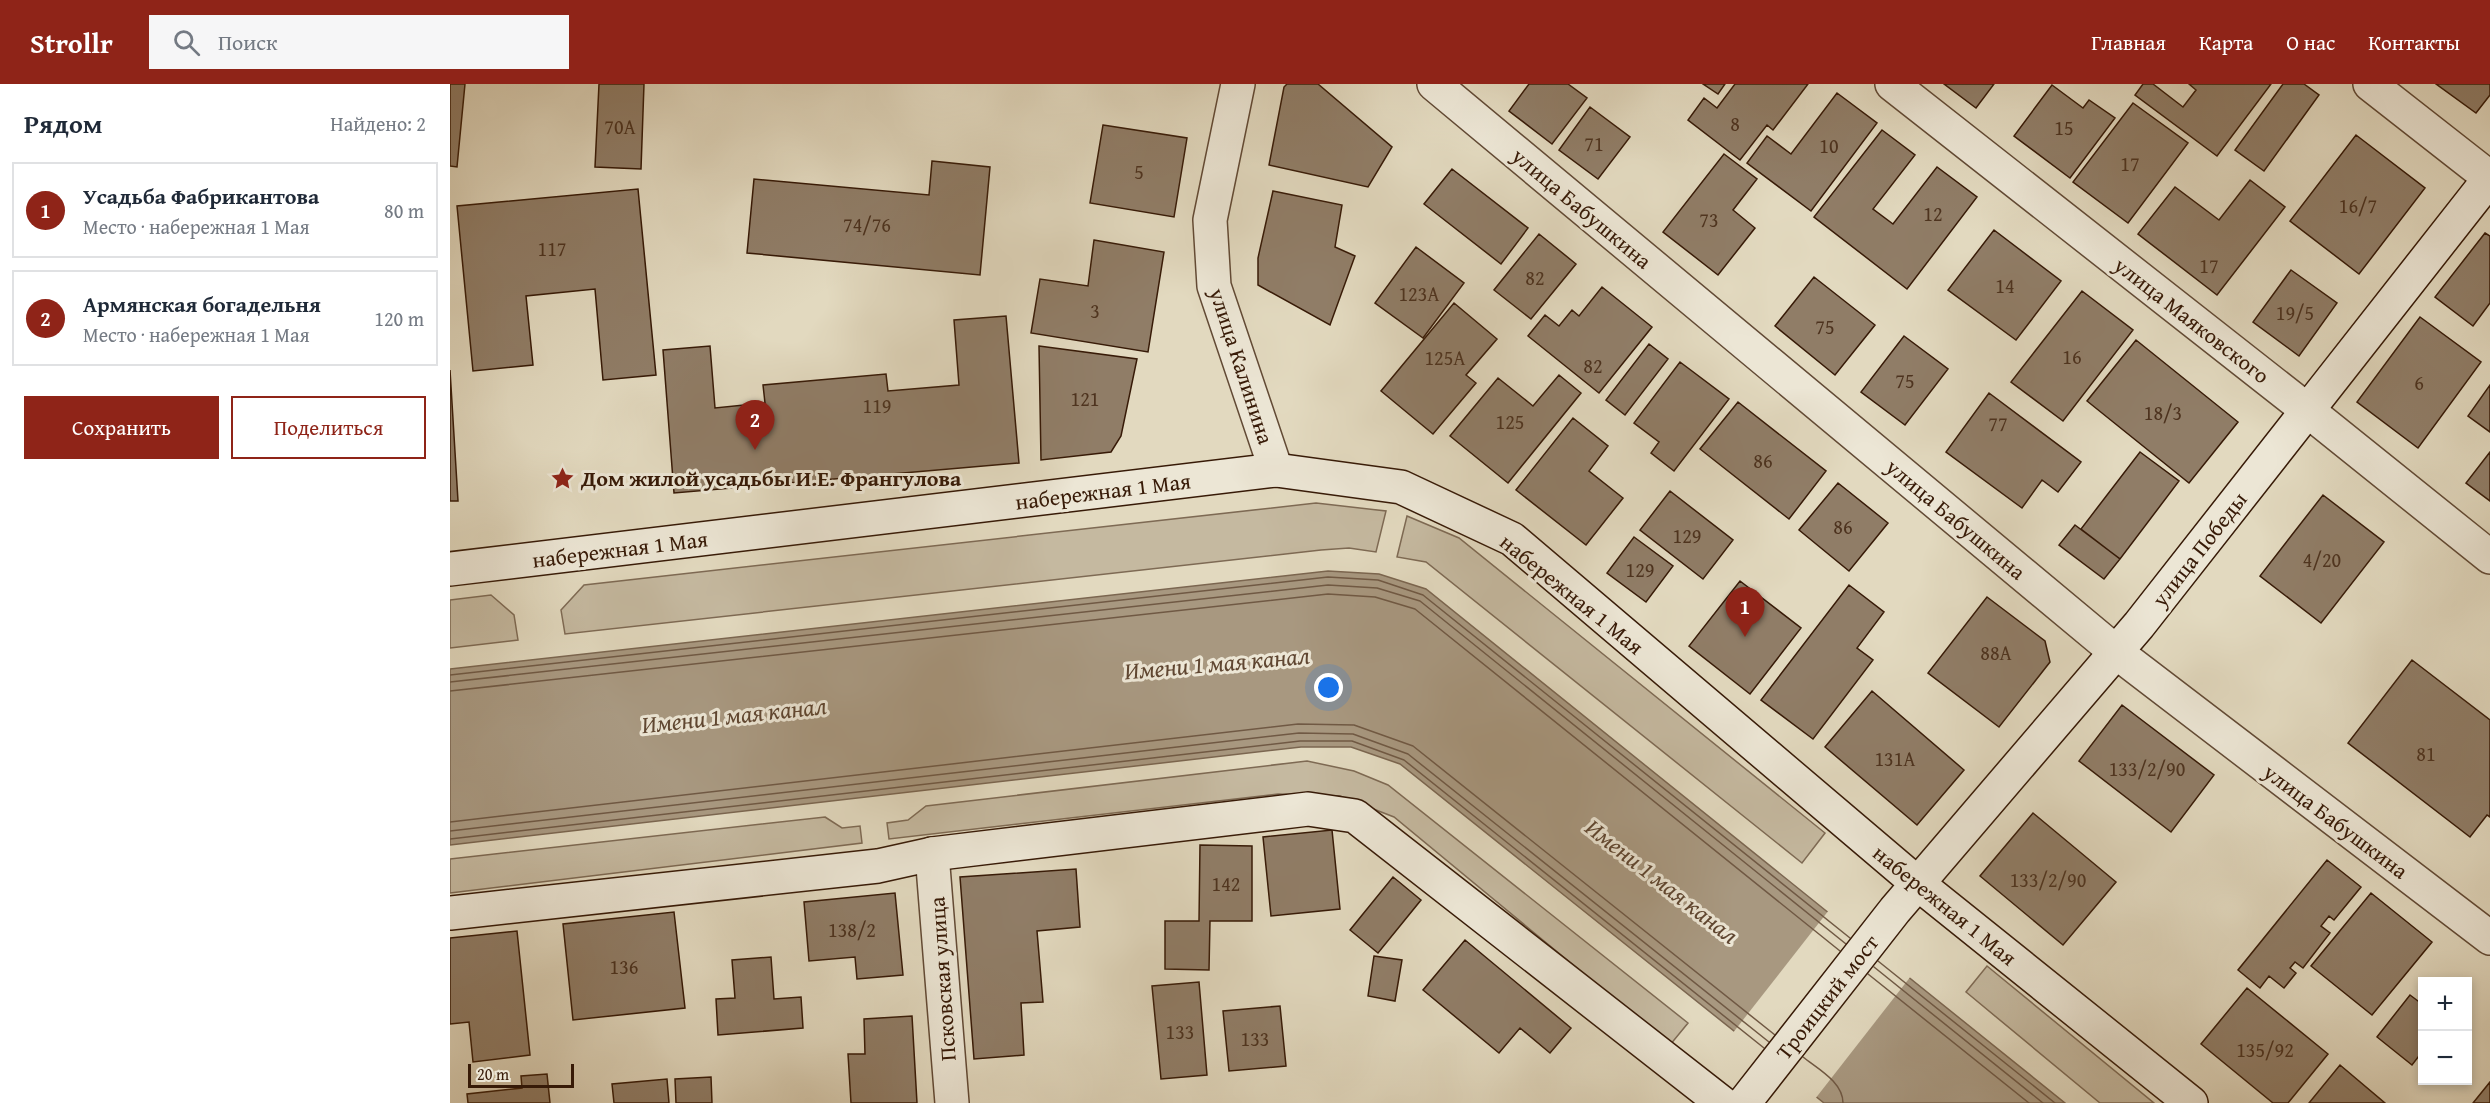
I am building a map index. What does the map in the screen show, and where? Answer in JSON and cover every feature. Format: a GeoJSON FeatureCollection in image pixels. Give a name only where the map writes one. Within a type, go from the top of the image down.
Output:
{"type":"FeatureCollection","features":[{"type":"Feature","properties":{"kind":"main road","name":"улица Калинина"},"geometry":{"type":"LineString","coordinates":[[1238,84],[1210,220],[1214,286],[1276,470]]}},
{"type":"Feature","properties":{"kind":"main road","name":"улица Бабушкина"},"geometry":{"type":"LineString","coordinates":[[1434,84],[2116,652],[2490,938]]}},
{"type":"Feature","properties":{"kind":"main road","name":"улица Маяковского"},"geometry":{"type":"LineString","coordinates":[[1892,84],[2490,557]]}},
{"type":"Feature","properties":{"kind":"main road"},"geometry":{"type":"LineString","coordinates":[[2370,84],[2490,178]]}},
{"type":"Feature","properties":{"kind":"main road","name":"улица Победы"},"geometry":{"type":"LineString","coordinates":[[1895,910],[2139,625],[2490,178]]}},
{"type":"Feature","properties":{"kind":"main road","name":"набережная 1 Мая"},"geometry":{"type":"LineString","coordinates":[[450,569],[1276,470],[1401,487],[1512,539],[1917,883],[2191,1103]]}},
{"type":"Feature","properties":{"kind":"main road"},"geometry":{"type":"LineString","coordinates":[[450,913],[878,866],[932,855],[1308,808],[1355,816],[1722,1103]]}},
{"type":"Feature","properties":{"kind":"main road","name":"Псковская улица"},"geometry":{"type":"LineString","coordinates":[[932,855],[952,1103]]}},
{"type":"Feature","properties":{"kind":"main road","name":"Троицкий мост"},"geometry":{"type":"LineString","coordinates":[[1751,1094],[1895,910]]}},
{"type":"Feature","properties":{"kind":"shaded area"},"geometry":{"type":"Polygon","coordinates":[[[1316,503],[1386,511],[1376,552],[1349,548],[1321,550],[565,634],[561,610],[584,585],[1316,503]]]}},
{"type":"Feature","properties":{"kind":"shaded area"},"geometry":{"type":"Polygon","coordinates":[[[1407,516],[1459,538],[1825,833],[1802,863],[1426,562],[1397,557],[1407,516]]]}},
{"type":"Feature","properties":{"kind":"shaded area"},"geometry":{"type":"Polygon","coordinates":[[[491,595],[514,615],[518,640],[450,648],[450,600],[491,595]]]}},
{"type":"Feature","properties":{"kind":"shaded area"},"geometry":{"type":"Polygon","coordinates":[[[1307,761],[1354,771],[1388,785],[1688,1023],[1670,1045],[1394,817],[1340,796],[1278,794],[889,839],[887,823],[908,820],[926,806],[1307,761]]]}},
{"type":"Feature","properties":{"kind":"shaded area"},"geometry":{"type":"Polygon","coordinates":[[[825,817],[842,828],[860,826],[862,843],[450,893],[450,859],[825,817]]]}},
{"type":"Feature","properties":{"kind":"shaded area"},"geometry":{"type":"Polygon","coordinates":[[[1987,966],[2154,1103],[2100,1103],[1966,992],[1987,966]]]}},
{"type":"Feature","properties":{"kind":"water","name":"Имени 1 мая канал"},"geometry":{"type":"Polygon","coordinates":[[[1328,571],[1379,574],[1426,589],[2065,1103],[1824,1103],[1400,764],[1351,747],[1301,747],[450,845],[450,669],[1328,571]]]}},
{"type":"Feature","properties":{"kind":"pier"},"geometry":{"type":"Polygon","coordinates":[[[1829,910],[1911,976],[1815,1099],[1732,1034],[1829,910]]]}},
{"type":"Feature","properties":{"kind":"building"},"geometry":{"type":"Polygon","coordinates":[[[450,84],[465,84],[457,167],[450,166],[450,84]]]}},
{"type":"Feature","properties":{"kind":"building"},"geometry":{"type":"Polygon","coordinates":[[[599,84],[644,84],[641,169],[595,167],[599,84]]]}},
{"type":"Feature","properties":{"kind":"building"},"geometry":{"type":"Polygon","coordinates":[[[1287,84],[1318,84],[1392,147],[1368,187],[1269,165],[1284,87],[1287,84]]]}},
{"type":"Feature","properties":{"kind":"building"},"geometry":{"type":"Polygon","coordinates":[[[1529,84],[1568,84],[1587,98],[1552,144],[1509,111],[1529,84]]]}},
{"type":"Feature","properties":{"kind":"building"},"geometry":{"type":"Polygon","coordinates":[[[1703,84],[1725,84],[1718,94],[1703,84]]]}},
{"type":"Feature","properties":{"kind":"building"},"geometry":{"type":"Polygon","coordinates":[[[1735,84],[1808,84],[1773,130],[1767,125],[1740,160],[1688,120],[1704,98],[1717,108],[1735,84]]]}},
{"type":"Feature","properties":{"kind":"building"},"geometry":{"type":"Polygon","coordinates":[[[1944,84],[1994,84],[1976,108],[1944,84]]]}},
{"type":"Feature","properties":{"kind":"building"},"geometry":{"type":"Polygon","coordinates":[[[2143,84],[2153,84],[2183,107],[2196,90],[2189,84],[2271,84],[2217,156],[2135,95],[2143,84]]]}},
{"type":"Feature","properties":{"kind":"building"},"geometry":{"type":"Polygon","coordinates":[[[2283,84],[2304,84],[2319,95],[2264,171],[2235,150],[2283,84]]]}},
{"type":"Feature","properties":{"kind":"building"},"geometry":{"type":"Polygon","coordinates":[[[2436,84],[2490,84],[2490,95],[2476,113],[2436,84]]]}},
{"type":"Feature","properties":{"kind":"building"},"geometry":{"type":"Polygon","coordinates":[[[2052,85],[2083,108],[2089,100],[2115,118],[2070,178],[2014,136],[2052,85]]]}},
{"type":"Feature","properties":{"kind":"building"},"geometry":{"type":"Polygon","coordinates":[[[1837,93],[1877,123],[1811,211],[1747,163],[1767,136],[1791,154],[1837,93]]]}},
{"type":"Feature","properties":{"kind":"building"},"geometry":{"type":"Polygon","coordinates":[[[2133,103],[2188,143],[2128,223],[2073,182],[2133,103]]]}},
{"type":"Feature","properties":{"kind":"building"},"geometry":{"type":"Polygon","coordinates":[[[1590,107],[1630,137],[1598,179],[1559,150],[1590,107]]]}},
{"type":"Feature","properties":{"kind":"building"},"geometry":{"type":"Polygon","coordinates":[[[1103,125],[1187,138],[1174,217],[1090,203],[1103,125]]]}},
{"type":"Feature","properties":{"kind":"building"},"geometry":{"type":"Polygon","coordinates":[[[1882,130],[1915,155],[1873,209],[1893,224],[1937,167],[1977,197],[1907,289],[1814,217],[1882,130]]]}},
{"type":"Feature","properties":{"kind":"building"},"geometry":{"type":"Polygon","coordinates":[[[2356,135],[2425,188],[2359,274],[2290,221],[2356,135]]]}},
{"type":"Feature","properties":{"kind":"building"},"geometry":{"type":"Polygon","coordinates":[[[1724,154],[1757,179],[1733,210],[1755,228],[1718,275],[1663,232],[1724,154]]]}},
{"type":"Feature","properties":{"kind":"building"},"geometry":{"type":"Polygon","coordinates":[[[932,161],[990,167],[980,275],[747,253],[754,179],[929,195],[932,161]]]}},
{"type":"Feature","properties":{"kind":"building"},"geometry":{"type":"Polygon","coordinates":[[[1452,169],[1528,228],[1501,264],[1424,204],[1452,169]]]}},
{"type":"Feature","properties":{"kind":"building"},"geometry":{"type":"Polygon","coordinates":[[[2250,180],[2285,207],[2217,295],[2138,234],[2175,187],[2219,220],[2250,180]]]}},
{"type":"Feature","properties":{"kind":"building"},"geometry":{"type":"Polygon","coordinates":[[[638,189],[656,375],[603,380],[595,289],[526,296],[533,365],[473,371],[457,206],[638,189]]]}},
{"type":"Feature","properties":{"kind":"building"},"geometry":{"type":"Polygon","coordinates":[[[1273,191],[1342,205],[1335,247],[1355,256],[1330,325],[1258,285],[1258,258],[1273,191]]]}},
{"type":"Feature","properties":{"kind":"building"},"geometry":{"type":"Polygon","coordinates":[[[1994,230],[2061,281],[2016,340],[1948,290],[1994,230]]]}},
{"type":"Feature","properties":{"kind":"building"},"geometry":{"type":"Polygon","coordinates":[[[2485,233],[2490,236],[2490,303],[2473,326],[2435,297],[2485,233]]]}},
{"type":"Feature","properties":{"kind":"building"},"geometry":{"type":"Polygon","coordinates":[[[1539,234],[1576,264],[1531,319],[1494,290],[1539,234]]]}},
{"type":"Feature","properties":{"kind":"building"},"geometry":{"type":"Polygon","coordinates":[[[1094,240],[1164,252],[1148,352],[1031,333],[1040,279],[1088,286],[1094,240]]]}},
{"type":"Feature","properties":{"kind":"building"},"geometry":{"type":"Polygon","coordinates":[[[1416,247],[1464,283],[1423,338],[1375,303],[1416,247]]]}},
{"type":"Feature","properties":{"kind":"building"},"geometry":{"type":"Polygon","coordinates":[[[2291,270],[2337,303],[2299,356],[2253,322],[2291,270]]]}},
{"type":"Feature","properties":{"kind":"building"},"geometry":{"type":"Polygon","coordinates":[[[1814,277],[1875,325],[1835,375],[1775,326],[1814,277]]]}},
{"type":"Feature","properties":{"kind":"building"},"geometry":{"type":"Polygon","coordinates":[[[1602,287],[1652,327],[1599,393],[1528,336],[1545,315],[1559,326],[1572,310],[1579,316],[1602,287]]]}},
{"type":"Feature","properties":{"kind":"building"},"geometry":{"type":"Polygon","coordinates":[[[2082,291],[2133,330],[2063,421],[2011,382],[2082,291]]]}},
{"type":"Feature","properties":{"kind":"building"},"geometry":{"type":"Polygon","coordinates":[[[1454,303],[1497,339],[1466,375],[1476,383],[1433,434],[1381,391],[1454,303]]]}},
{"type":"Feature","properties":{"kind":"building"},"geometry":{"type":"Polygon","coordinates":[[[1006,316],[1019,463],[674,493],[663,350],[710,346],[715,408],[765,403],[763,385],[886,374],[888,391],[959,385],[954,320],[1006,316]]]}},
{"type":"Feature","properties":{"kind":"building"},"geometry":{"type":"Polygon","coordinates":[[[2420,317],[2481,362],[2418,448],[2357,402],[2420,317]]]}},
{"type":"Feature","properties":{"kind":"building"},"geometry":{"type":"Polygon","coordinates":[[[1904,336],[1948,369],[1905,425],[1861,392],[1904,336]]]}},
{"type":"Feature","properties":{"kind":"building"},"geometry":{"type":"Polygon","coordinates":[[[2136,340],[2238,422],[2189,483],[2087,401],[2136,340]]]}},
{"type":"Feature","properties":{"kind":"building"},"geometry":{"type":"Polygon","coordinates":[[[1649,344],[1668,359],[1625,415],[1606,400],[1649,344]]]}},
{"type":"Feature","properties":{"kind":"building"},"geometry":{"type":"Polygon","coordinates":[[[1039,346],[1137,359],[1121,436],[1111,452],[1041,460],[1039,346]]]}},
{"type":"Feature","properties":{"kind":"building"},"geometry":{"type":"Polygon","coordinates":[[[1680,362],[1729,399],[1674,471],[1651,453],[1659,442],[1634,423],[1680,362]]]}},
{"type":"Feature","properties":{"kind":"building"},"geometry":{"type":"Polygon","coordinates":[[[450,370],[458,501],[450,501],[450,370]]]}},
{"type":"Feature","properties":{"kind":"building"},"geometry":{"type":"Polygon","coordinates":[[[1559,375],[1581,393],[1508,483],[1450,436],[1498,378],[1533,406],[1559,375]]]}},
{"type":"Feature","properties":{"kind":"building"},"geometry":{"type":"Polygon","coordinates":[[[2490,385],[2490,432],[2468,416],[2490,385]]]}},
{"type":"Feature","properties":{"kind":"building"},"geometry":{"type":"Polygon","coordinates":[[[1989,393],[2081,462],[2058,492],[2042,480],[2022,508],[1946,452],[1989,393]]]}},
{"type":"Feature","properties":{"kind":"building"},"geometry":{"type":"Polygon","coordinates":[[[1738,402],[1826,471],[1789,519],[1700,449],[1738,402]]]}},
{"type":"Feature","properties":{"kind":"building"},"geometry":{"type":"Polygon","coordinates":[[[1573,418],[1608,446],[1589,471],[1623,498],[1586,545],[1516,490],[1573,418]]]}},
{"type":"Feature","properties":{"kind":"building"},"geometry":{"type":"Polygon","coordinates":[[[2140,452],[2179,481],[2120,559],[2081,529],[2140,452]]]}},
{"type":"Feature","properties":{"kind":"building"},"geometry":{"type":"Polygon","coordinates":[[[2490,452],[2490,501],[2466,483],[2490,452]]]}},
{"type":"Feature","properties":{"kind":"building"},"geometry":{"type":"Polygon","coordinates":[[[1838,483],[1888,523],[1849,571],[1799,530],[1838,483]]]}},
{"type":"Feature","properties":{"kind":"building"},"geometry":{"type":"Polygon","coordinates":[[[1670,491],[1733,540],[1703,579],[1640,530],[1670,491]]]}},
{"type":"Feature","properties":{"kind":"building"},"geometry":{"type":"Polygon","coordinates":[[[2323,495],[2384,542],[2321,623],[2260,576],[2323,495]]]}},
{"type":"Feature","properties":{"kind":"building"},"geometry":{"type":"Polygon","coordinates":[[[2075,525],[2120,559],[2104,579],[2059,545],[2075,525]]]}},
{"type":"Feature","properties":{"kind":"building"},"geometry":{"type":"Polygon","coordinates":[[[1634,537],[1673,566],[1646,602],[1607,573],[1634,537]]]}},
{"type":"Feature","properties":{"kind":"building"},"geometry":{"type":"Polygon","coordinates":[[[1740,581],[1801,628],[1750,694],[1689,646],[1740,581]]]}},
{"type":"Feature","properties":{"kind":"building"},"geometry":{"type":"Polygon","coordinates":[[[1849,585],[1884,612],[1857,648],[1873,660],[1813,739],[1761,700],[1849,585]]]}},
{"type":"Feature","properties":{"kind":"building"},"geometry":{"type":"Polygon","coordinates":[[[1987,597],[2045,641],[2050,662],[1999,727],[1928,673],[1987,597]]]}},
{"type":"Feature","properties":{"kind":"building"},"geometry":{"type":"Polygon","coordinates":[[[2412,660],[2490,720],[2490,817],[2487,815],[2470,837],[2348,743],[2412,660]]]}},
{"type":"Feature","properties":{"kind":"building"},"geometry":{"type":"Polygon","coordinates":[[[1872,691],[1964,770],[1917,825],[1825,747],[1872,691]]]}},
{"type":"Feature","properties":{"kind":"building"},"geometry":{"type":"Polygon","coordinates":[[[2122,705],[2214,775],[2171,832],[2079,761],[2122,705]]]}},
{"type":"Feature","properties":{"kind":"building"},"geometry":{"type":"Polygon","coordinates":[[[2033,813],[2116,882],[2063,945],[1980,876],[2033,813]]]}},
{"type":"Feature","properties":{"kind":"building"},"geometry":{"type":"Polygon","coordinates":[[[1332,830],[1340,909],[1271,916],[1263,837],[1332,830]]]}},
{"type":"Feature","properties":{"kind":"building"},"geometry":{"type":"Polygon","coordinates":[[[1200,845],[1252,846],[1252,921],[1210,921],[1209,970],[1165,969],[1165,921],[1199,921],[1200,845]]]}},
{"type":"Feature","properties":{"kind":"building"},"geometry":{"type":"Polygon","coordinates":[[[2327,860],[2361,887],[2334,920],[2329,916],[2321,926],[2330,933],[2303,968],[2295,962],[2290,968],[2296,973],[2284,988],[2269,976],[2260,988],[2238,970],[2327,860]]]}},
{"type":"Feature","properties":{"kind":"building"},"geometry":{"type":"Polygon","coordinates":[[[1076,869],[1080,927],[1037,931],[1043,1002],[1021,1003],[1024,1055],[974,1059],[960,877],[1076,869]]]}},
{"type":"Feature","properties":{"kind":"building"},"geometry":{"type":"Polygon","coordinates":[[[1393,877],[1421,900],[1378,953],[1350,930],[1393,877]]]}},
{"type":"Feature","properties":{"kind":"building"},"geometry":{"type":"Polygon","coordinates":[[[895,893],[903,975],[857,979],[855,957],[809,961],[804,902],[895,893]]]}},
{"type":"Feature","properties":{"kind":"building"},"geometry":{"type":"Polygon","coordinates":[[[2371,893],[2432,942],[2372,1015],[2311,966],[2371,893]]]}},
{"type":"Feature","properties":{"kind":"building"},"geometry":{"type":"Polygon","coordinates":[[[674,912],[685,1008],[573,1020],[563,924],[674,912]]]}},
{"type":"Feature","properties":{"kind":"building"},"geometry":{"type":"Polygon","coordinates":[[[517,931],[530,1055],[473,1062],[469,1022],[450,1024],[450,938],[517,931]]]}},
{"type":"Feature","properties":{"kind":"building"},"geometry":{"type":"Polygon","coordinates":[[[1465,940],[1571,1028],[1550,1053],[1520,1028],[1499,1053],[1423,990],[1465,940]]]}},
{"type":"Feature","properties":{"kind":"building"},"geometry":{"type":"Polygon","coordinates":[[[1374,956],[1402,960],[1395,1001],[1368,996],[1374,956]]]}},
{"type":"Feature","properties":{"kind":"building"},"geometry":{"type":"Polygon","coordinates":[[[771,957],[774,999],[801,997],[803,1028],[718,1035],[716,999],[735,998],[732,960],[771,957]]]}},
{"type":"Feature","properties":{"kind":"building"},"geometry":{"type":"Polygon","coordinates":[[[1199,982],[1207,1075],[1161,1079],[1152,986],[1199,982]]]}},
{"type":"Feature","properties":{"kind":"building"},"geometry":{"type":"Polygon","coordinates":[[[2247,988],[2328,1054],[2288,1103],[2273,1103],[2201,1044],[2247,988]]]}},
{"type":"Feature","properties":{"kind":"building"},"geometry":{"type":"Polygon","coordinates":[[[2410,995],[2418,1001],[2418,1057],[2412,1065],[2377,1037],[2410,995]]]}},
{"type":"Feature","properties":{"kind":"building"},"geometry":{"type":"Polygon","coordinates":[[[1280,1006],[1286,1066],[1229,1071],[1223,1011],[1280,1006]]]}},
{"type":"Feature","properties":{"kind":"building"},"geometry":{"type":"Polygon","coordinates":[[[912,1016],[917,1103],[851,1103],[848,1054],[865,1054],[864,1019],[912,1016]]]}},
{"type":"Feature","properties":{"kind":"building"},"geometry":{"type":"Polygon","coordinates":[[[2340,1065],[2385,1103],[2309,1103],[2340,1065]]]}},
{"type":"Feature","properties":{"kind":"building"},"geometry":{"type":"Polygon","coordinates":[[[547,1074],[550,1103],[468,1103],[467,1094],[522,1088],[521,1076],[547,1074]]]}},
{"type":"Feature","properties":{"kind":"building"},"geometry":{"type":"Polygon","coordinates":[[[711,1077],[712,1103],[676,1103],[675,1079],[711,1077]]]}},
{"type":"Feature","properties":{"kind":"building"},"geometry":{"type":"Polygon","coordinates":[[[667,1079],[669,1103],[614,1103],[612,1084],[667,1079]]]}},
{"type":"Feature","properties":{"kind":"building"},"geometry":{"type":"Polygon","coordinates":[[[2490,1082],[2490,1103],[2473,1103],[2490,1082]]]}},
{"type":"Feature","properties":{"kind":"place","name":"Армянская богадельня"},"geometry":{"type":"Point","coordinates":[755,450]}},
{"type":"Feature","properties":{"kind":"place","name":"Дом жилой усадьбы И.Е. Франгулова"},"geometry":{"type":"Point","coordinates":[563,478]}},
{"type":"Feature","properties":{"kind":"place","name":"Усадьба Фабрикантова"},"geometry":{"type":"Point","coordinates":[1745,637]}}]}
